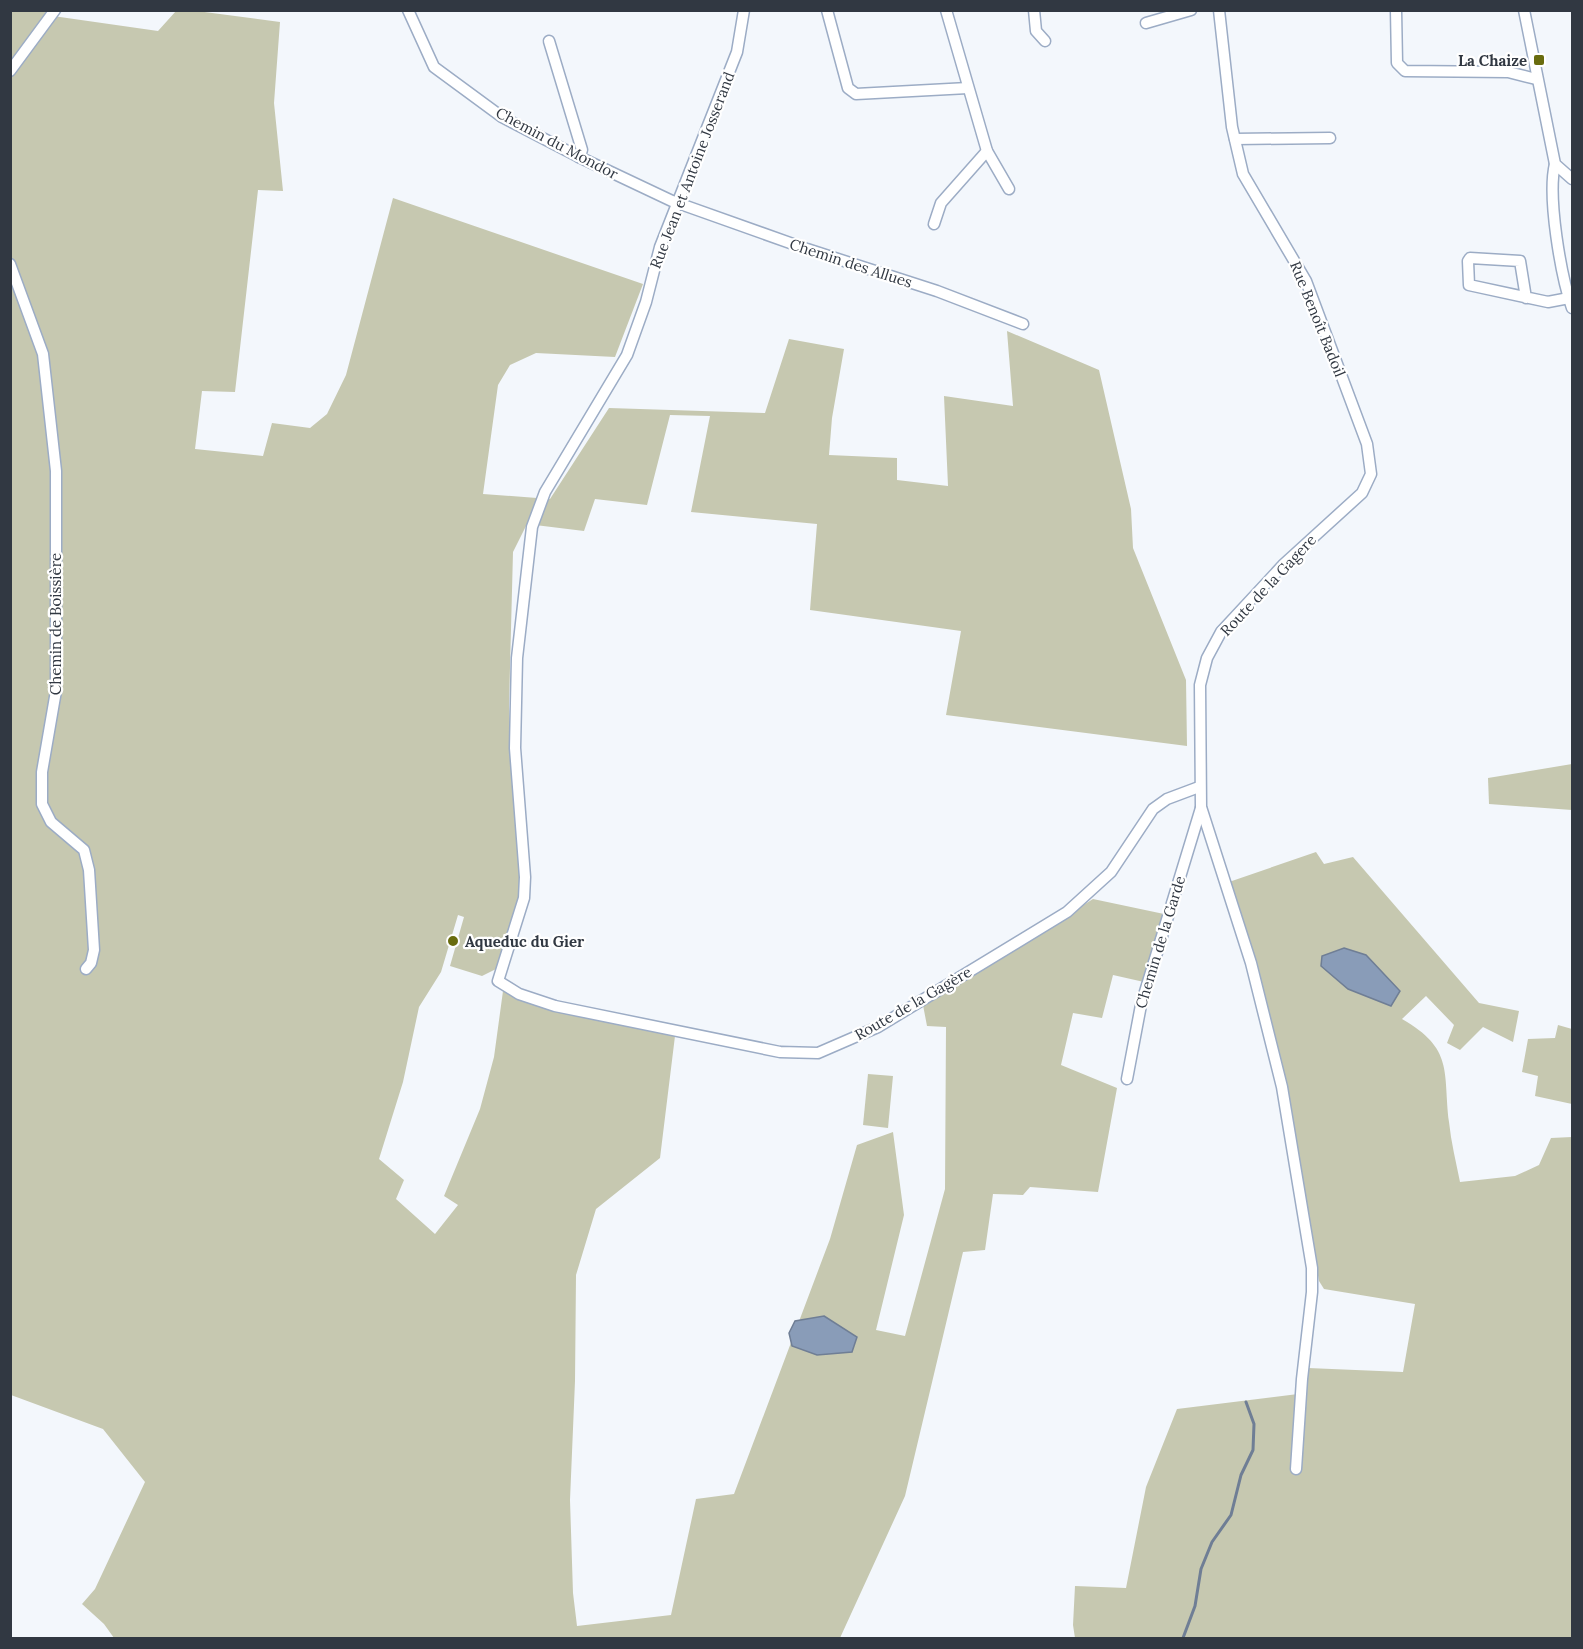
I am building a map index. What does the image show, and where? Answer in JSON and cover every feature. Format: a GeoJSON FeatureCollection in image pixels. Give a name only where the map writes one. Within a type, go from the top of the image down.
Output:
{"type":"FeatureCollection","features":[{"type":"Feature","properties":{"kind":"street"},"geometry":{"type":"LineString","coordinates":[[10,71],[55,10]]}},
{"type":"Feature","properties":{"kind":"street","name":"Chemin du Mondor"},"geometry":{"type":"LineString","coordinates":[[408,10],[434,67],[502,117],[579,157],[672,201],[679,201]]}},
{"type":"Feature","properties":{"kind":"street","name":"Rue Jean et Antoine Josserand"},"geometry":{"type":"LineString","coordinates":[[498,981],[524,898],[525,877],[516,758],[516,658],[532,527],[545,492],[627,355],[646,302],[660,247],[737,52],[744,10]]}},
{"type":"Feature","properties":{"kind":"street"},"geometry":{"type":"LineString","coordinates":[[827,10],[848,88],[856,94],[968,88]]}},
{"type":"Feature","properties":{"kind":"street"},"geometry":{"type":"LineString","coordinates":[[946,10],[987,151],[1009,189]]}},
{"type":"Feature","properties":{"kind":"street"},"geometry":{"type":"LineString","coordinates":[[1034,10],[1036,31],[1045,41]]}},
{"type":"Feature","properties":{"kind":"street"},"geometry":{"type":"LineString","coordinates":[[1146,23],[1191,10]]}},
{"type":"Feature","properties":{"kind":"street","name":"Rue Benoît Badoil"},"geometry":{"type":"LineString","coordinates":[[1219,10],[1235,139],[1243,174],[1306,281],[1367,444],[1371,474],[1362,493]]}},
{"type":"Feature","properties":{"kind":"street"},"geometry":{"type":"LineString","coordinates":[[1396,10],[1397,63],[1405,71],[1508,72],[1536,79]]}},
{"type":"Feature","properties":{"kind":"street"},"geometry":{"type":"LineString","coordinates":[[1524,10],[1536,79],[1555,164],[1552,191],[1571,303],[1548,302],[1526,298],[1469,285],[1468,261],[1470,258],[1520,261],[1526,298]]}},
{"type":"Feature","properties":{"kind":"street"},"geometry":{"type":"LineString","coordinates":[[549,41],[582,150],[579,157]]}},
{"type":"Feature","properties":{"kind":"street"},"geometry":{"type":"LineString","coordinates":[[1235,139],[1330,138]]}},
{"type":"Feature","properties":{"kind":"street"},"geometry":{"type":"LineString","coordinates":[[933,224],[941,203],[987,151]]}},
{"type":"Feature","properties":{"kind":"street"},"geometry":{"type":"LineString","coordinates":[[1555,164],[1572,179]]}},
{"type":"Feature","properties":{"kind":"street","name":"Chemin des Allues"},"geometry":{"type":"LineString","coordinates":[[679,201],[807,249],[937,291],[1023,324]]}},
{"type":"Feature","properties":{"kind":"street","name":"Chemin de Boissière"},"geometry":{"type":"LineString","coordinates":[[10,264],[43,354],[56,471],[56,691],[42,772],[42,804],[51,822],[84,850],[89,870],[94,950],[91,963],[86,969]]}},
{"type":"Feature","properties":{"kind":"street","name":"Route de la Gagere"},"geometry":{"type":"LineString","coordinates":[[1201,807],[1199,787],[1200,685],[1207,658],[1221,632],[1284,564],[1362,493]]}},
{"type":"Feature","properties":{"kind":"street","name":"Route de la Gagère"},"geometry":{"type":"LineString","coordinates":[[498,981],[519,994],[555,1006],[780,1052],[818,1053],[878,1027],[1067,912],[1112,872],[1154,809],[1167,799],[1199,787]]}},
{"type":"Feature","properties":{"kind":"street"},"geometry":{"type":"LineString","coordinates":[[1201,807],[1251,963],[1282,1087],[1312,1268],[1312,1292],[1302,1379],[1296,1469]]}},
{"type":"Feature","properties":{"kind":"street","name":"Chemin de la Garde"},"geometry":{"type":"LineString","coordinates":[[1127,1080],[1141,1005],[1201,807]]}},
{"type":"Feature","properties":{"kind":"green space"},"geometry":{"type":"Polygon","coordinates":[[[11,11],[49,11],[46,15],[158,31],[176,11],[197,11],[280,22],[274,103],[283,191],[258,190],[235,392],[202,391],[195,449],[263,456],[272,423],[310,428],[327,414],[346,375],[393,198],[643,284],[615,357],[536,353],[510,365],[498,385],[483,494],[550,499],[609,408],[765,413],[789,339],[844,349],[832,418],[829,455],[897,458],[897,480],[948,486],[944,396],[1013,406],[1007,331],[1099,370],[1131,509],[1133,548],[1186,680],[1187,746],[946,715],[961,631],[810,610],[817,524],[691,512],[710,416],[670,415],[647,505],[595,499],[584,531],[527,524],[513,552],[509,706],[512,786],[522,878],[517,914],[496,969],[482,976],[450,966],[464,917],[458,915],[441,972],[419,1007],[403,1082],[379,1159],[404,1180],[396,1199],[435,1234],[458,1205],[444,1196],[480,1109],[494,1057],[503,991],[552,1010],[675,1036],[660,1158],[596,1209],[576,1275],[575,1381],[570,1500],[573,1593],[577,1626],[671,1615],[696,1499],[734,1494],[830,1239],[857,1145],[893,1132],[904,1215],[876,1330],[905,1336],[945,1189],[946,1027],[927,1026],[923,1005],[1093,899],[1164,914],[1144,982],[1113,975],[1102,1018],[1073,1013],[1061,1065],[1117,1088],[1098,1192],[1030,1187],[1023,1195],[993,1194],[985,1250],[963,1252],[905,1496],[840,1638],[114,1638],[104,1624],[82,1604],[95,1589],[145,1482],[103,1429],[11,1395],[11,11]]]}},
{"type":"Feature","properties":{"kind":"green space"},"geometry":{"type":"Polygon","coordinates":[[[1572,764],[1572,810],[1489,804],[1488,778],[1572,764]]]}},
{"type":"Feature","properties":{"kind":"green space"},"geometry":{"type":"Polygon","coordinates":[[[1316,852],[1324,864],[1353,857],[1479,1003],[1519,1011],[1513,1042],[1483,1027],[1460,1050],[1447,1043],[1454,1025],[1426,996],[1402,1019],[1419,1030],[1430,1041],[1438,1051],[1443,1063],[1450,1130],[1460,1182],[1515,1176],[1539,1165],[1551,1138],[1572,1137],[1572,1638],[1075,1638],[1073,1625],[1075,1586],[1126,1588],[1146,1487],[1177,1409],[1306,1393],[1308,1368],[1403,1372],[1415,1304],[1324,1289],[1319,1281],[1285,1087],[1229,882],[1316,852]]]}},
{"type":"Feature","properties":{"kind":"green space"},"geometry":{"type":"Polygon","coordinates":[[[1558,1025],[1572,1029],[1572,1104],[1535,1096],[1538,1076],[1522,1072],[1528,1039],[1555,1038],[1558,1025]]]}},
{"type":"Feature","properties":{"kind":"green space"},"geometry":{"type":"Polygon","coordinates":[[[868,1074],[893,1076],[888,1128],[863,1125],[868,1074]]]}},
{"type":"Feature","properties":{"kind":"water"},"geometry":{"type":"Polygon","coordinates":[[[1344,948],[1366,955],[1400,991],[1391,1006],[1348,989],[1321,966],[1322,956],[1344,948]]]}},
{"type":"Feature","properties":{"kind":"water"},"geometry":{"type":"Polygon","coordinates":[[[824,1316],[857,1337],[852,1352],[817,1355],[792,1346],[789,1333],[795,1321],[824,1316]]]}},
{"type":"Feature","properties":{"kind":"waterway"},"geometry":{"type":"LineString","coordinates":[[1183,1638],[1195,1606],[1201,1569],[1212,1542],[1231,1515],[1241,1475],[1253,1450],[1254,1424],[1246,1402]]}},
{"type":"Feature","properties":{"kind":"place","name":"La Chaize"},"geometry":{"type":"Point","coordinates":[1539,60]}},
{"type":"Feature","properties":{"kind":"place","name":"Aqueduc du Gier"},"geometry":{"type":"Point","coordinates":[453,941]}}]}
